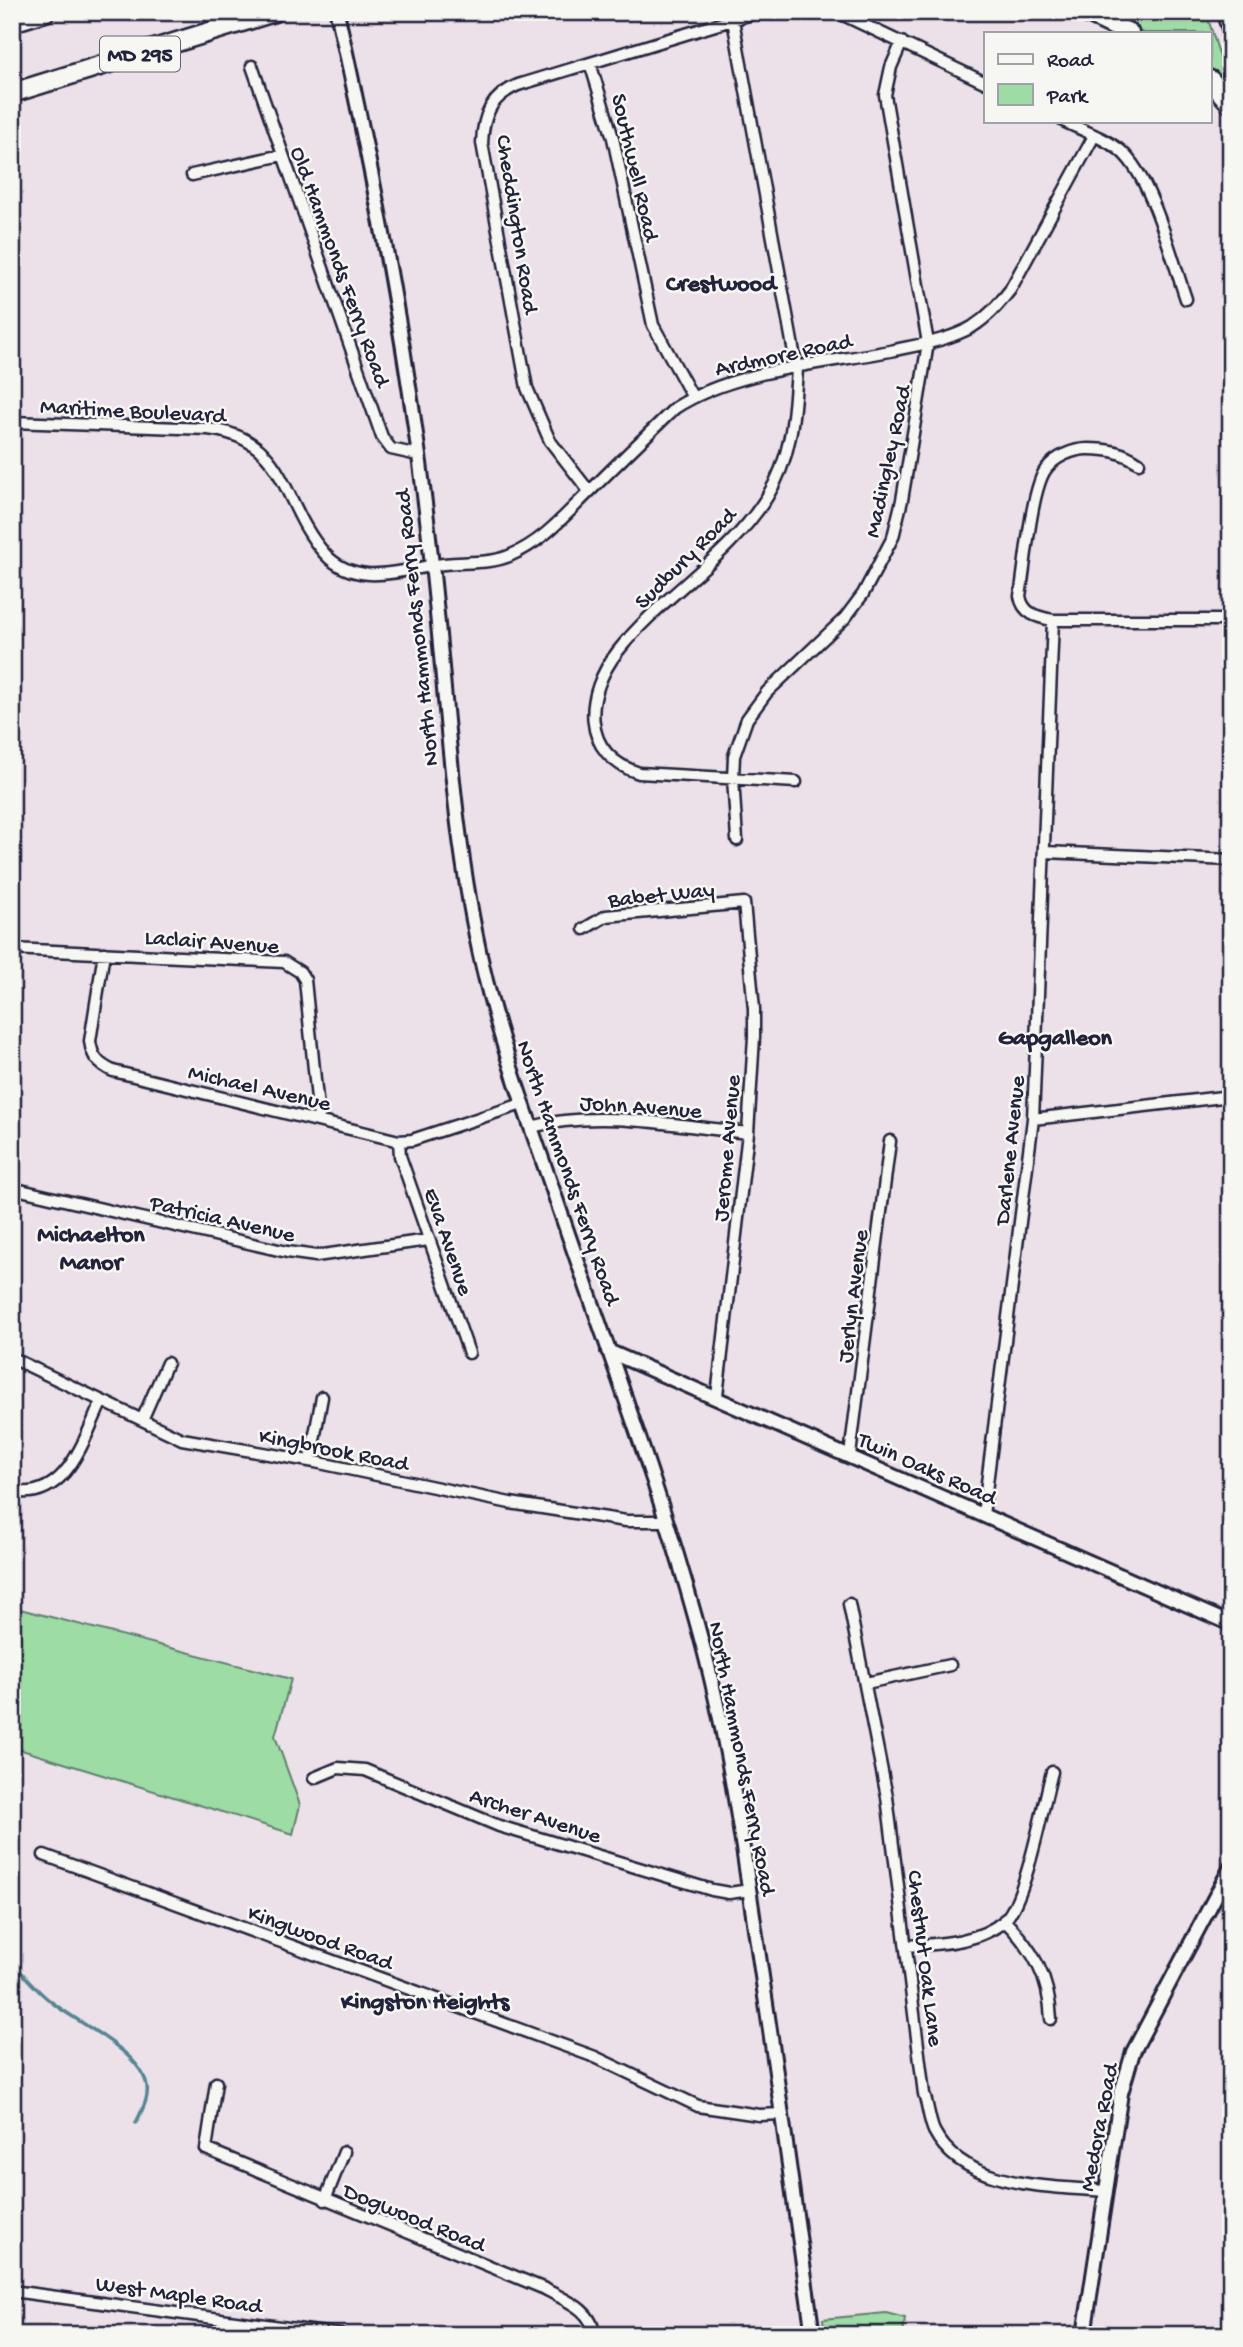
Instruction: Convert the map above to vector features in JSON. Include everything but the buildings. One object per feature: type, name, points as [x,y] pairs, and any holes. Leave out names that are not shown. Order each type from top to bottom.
[{"type":"highway","points":[[12,22],[45,12]]},
{"type":"highway","name":"MD 295","points":[[12,93],[274,12]]},
{"type":"highway","points":[[1085,12],[1127,32]]},
{"type":"highway","points":[[1226,12],[1231,27]]},
{"type":"highway","points":[[1212,82],[1231,104]]},
{"type":"street","name":"North Hammonds Ferry Road","points":[[337,12],[374,178],[405,359],[432,565],[446,726],[469,904],[484,974],[522,1104],[665,1521],[708,1665],[733,1785],[750,1890],[813,2335]]},
{"type":"street","name":"Cheddington Road","points":[[589,491],[550,441],[527,388],[482,142],[491,103],[501,92],[758,12]]},
{"type":"street","points":[[836,12],[984,82]]},
{"type":"street","name":"Sudbury Road","points":[[733,20],[797,369],[793,424],[785,462],[766,498],[724,550],[618,651],[597,688],[593,722],[598,742],[607,757],[620,767],[639,773],[796,782]]},
{"type":"street","name":"Madingley Road","points":[[737,840],[733,778],[738,740],[756,705],[845,618],[880,566],[893,537],[902,500],[928,343],[885,95],[886,81],[902,42]]},
{"type":"street","name":"Southwell Road","points":[[590,63],[613,138],[653,325],[692,396]]},
{"type":"street","name":"Old Hammonds Ferry Road","points":[[252,66],[382,437],[391,449],[418,455]]},
{"type":"street","points":[[1065,122],[1120,150],[1145,184],[1186,299]]},
{"type":"street","name":"Ardmore Road","points":[[432,565],[506,557],[542,538],[675,408],[692,396],[739,381],[928,343],[971,327],[1000,303],[1094,136]]},
{"type":"street","points":[[192,175],[282,155]]},
{"type":"street","name":"Maritime Boulevard","points":[[12,422],[231,431],[248,438],[262,450],[324,553],[337,565],[372,575],[396,574],[432,565]]},
{"type":"street","points":[[1139,463],[1117,452],[1084,449],[1058,458],[1045,470],[1037,496],[1020,596],[1024,609],[1031,615],[1053,620],[1231,620]]},
{"type":"street","name":"Darlene Avenue","points":[[983,1515],[1033,1119],[1053,620]]},
{"type":"street","points":[[1045,852],[1231,860]]},
{"type":"street","name":"Babet Way","points":[[584,929],[606,916],[744,903]]},
{"type":"street","name":"Jerome Avenue","points":[[717,1396],[748,1133],[754,1009],[744,903]]},
{"type":"street","name":"Laclair Avenue","points":[[12,949],[284,962],[292,965],[305,981],[319,1119]]},
{"type":"street","name":"Michael Avenue","points":[[104,953],[90,1041],[92,1054],[100,1065],[113,1071],[319,1119],[399,1141],[412,1140],[522,1104]]},
{"type":"street","points":[[1033,1119],[1231,1096]]},
{"type":"street","name":"John Avenue","points":[[531,1127],[555,1121],[610,1119],[748,1133]]},
{"type":"street","name":"Eva Avenue","points":[[399,1141],[400,1156],[468,1353]]},
{"type":"street","name":"Jerlyn Avenue","points":[[850,1455],[890,1141]]},
{"type":"street","name":"Patricia Avenue","points":[[12,1188],[287,1252],[316,1256],[428,1240]]},
{"type":"street","name":"Twin Oaks Road","points":[[608,1351],[717,1396],[1231,1623]]},
{"type":"street","name":"Kingbrook Road","points":[[12,1359],[182,1439],[310,1461],[510,1503],[626,1521],[665,1521]]},
{"type":"street","points":[[142,1420],[167,1363]]},
{"type":"street","points":[[310,1461],[321,1397]]},
{"type":"street","points":[[12,1491],[38,1491],[59,1479],[75,1457],[101,1402]]},
{"type":"street","name":"Chestnut Oak Lane","points":[[849,1604],[887,1797],[924,2094],[934,2130],[947,2148],[974,2168],[1004,2179],[1106,2192]]},
{"type":"street","points":[[866,1683],[950,1665]]},
{"type":"street","name":"Archer Avenue","points":[[314,1778],[338,1769],[365,1770],[499,1826],[712,1889],[729,1893],[750,1890]]},
{"type":"street","points":[[906,1946],[946,1944],[964,1939],[1004,1920],[1016,1902],[1023,1884],[1052,1772]]},
{"type":"street","name":"Kingwood Road","points":[[44,1855],[595,2057],[698,2106],[759,2116],[782,2114]]},
{"type":"street","name":"Medora Road","points":[[1084,2335],[1121,2093],[1139,2037],[1231,1867]]},
{"type":"street","points":[[1004,1920],[1026,1942],[1038,1961],[1046,1979],[1051,2019]]},
{"type":"street","name":"Dogwood Road","points":[[216,2083],[206,2149],[545,2289],[583,2311],[591,2320],[594,2335]]},
{"type":"street","points":[[325,2200],[344,2152]]},
{"type":"street","name":"West Maple Road","points":[[12,2291],[341,2335]]},
{"type":"green space","points":[[1099,12],[1206,12],[1231,93],[1212,75],[1212,32],[1141,32]]},
{"type":"green space","points":[[12,1607],[291,1679],[275,1736],[300,1805],[293,1834],[12,1747]]},
{"type":"green space","points":[[886,2313],[905,2318],[903,2335],[825,2335],[823,2319]]},
{"type":"waterway","points":[[12,1961],[48,1999],[122,2050],[134,2062],[147,2086],[147,2096],[136,2123]]},
{"type":"district","name":"Crestwood","points":[[721,282]]},
{"type":"district","name":"Gapgalleon","points":[[1055,1036]]},
{"type":"district","name":"Michaelton Manor","points":[[91,1247]]},
{"type":"district","name":"Kingston Heights","points":[[425,2000]]}]
